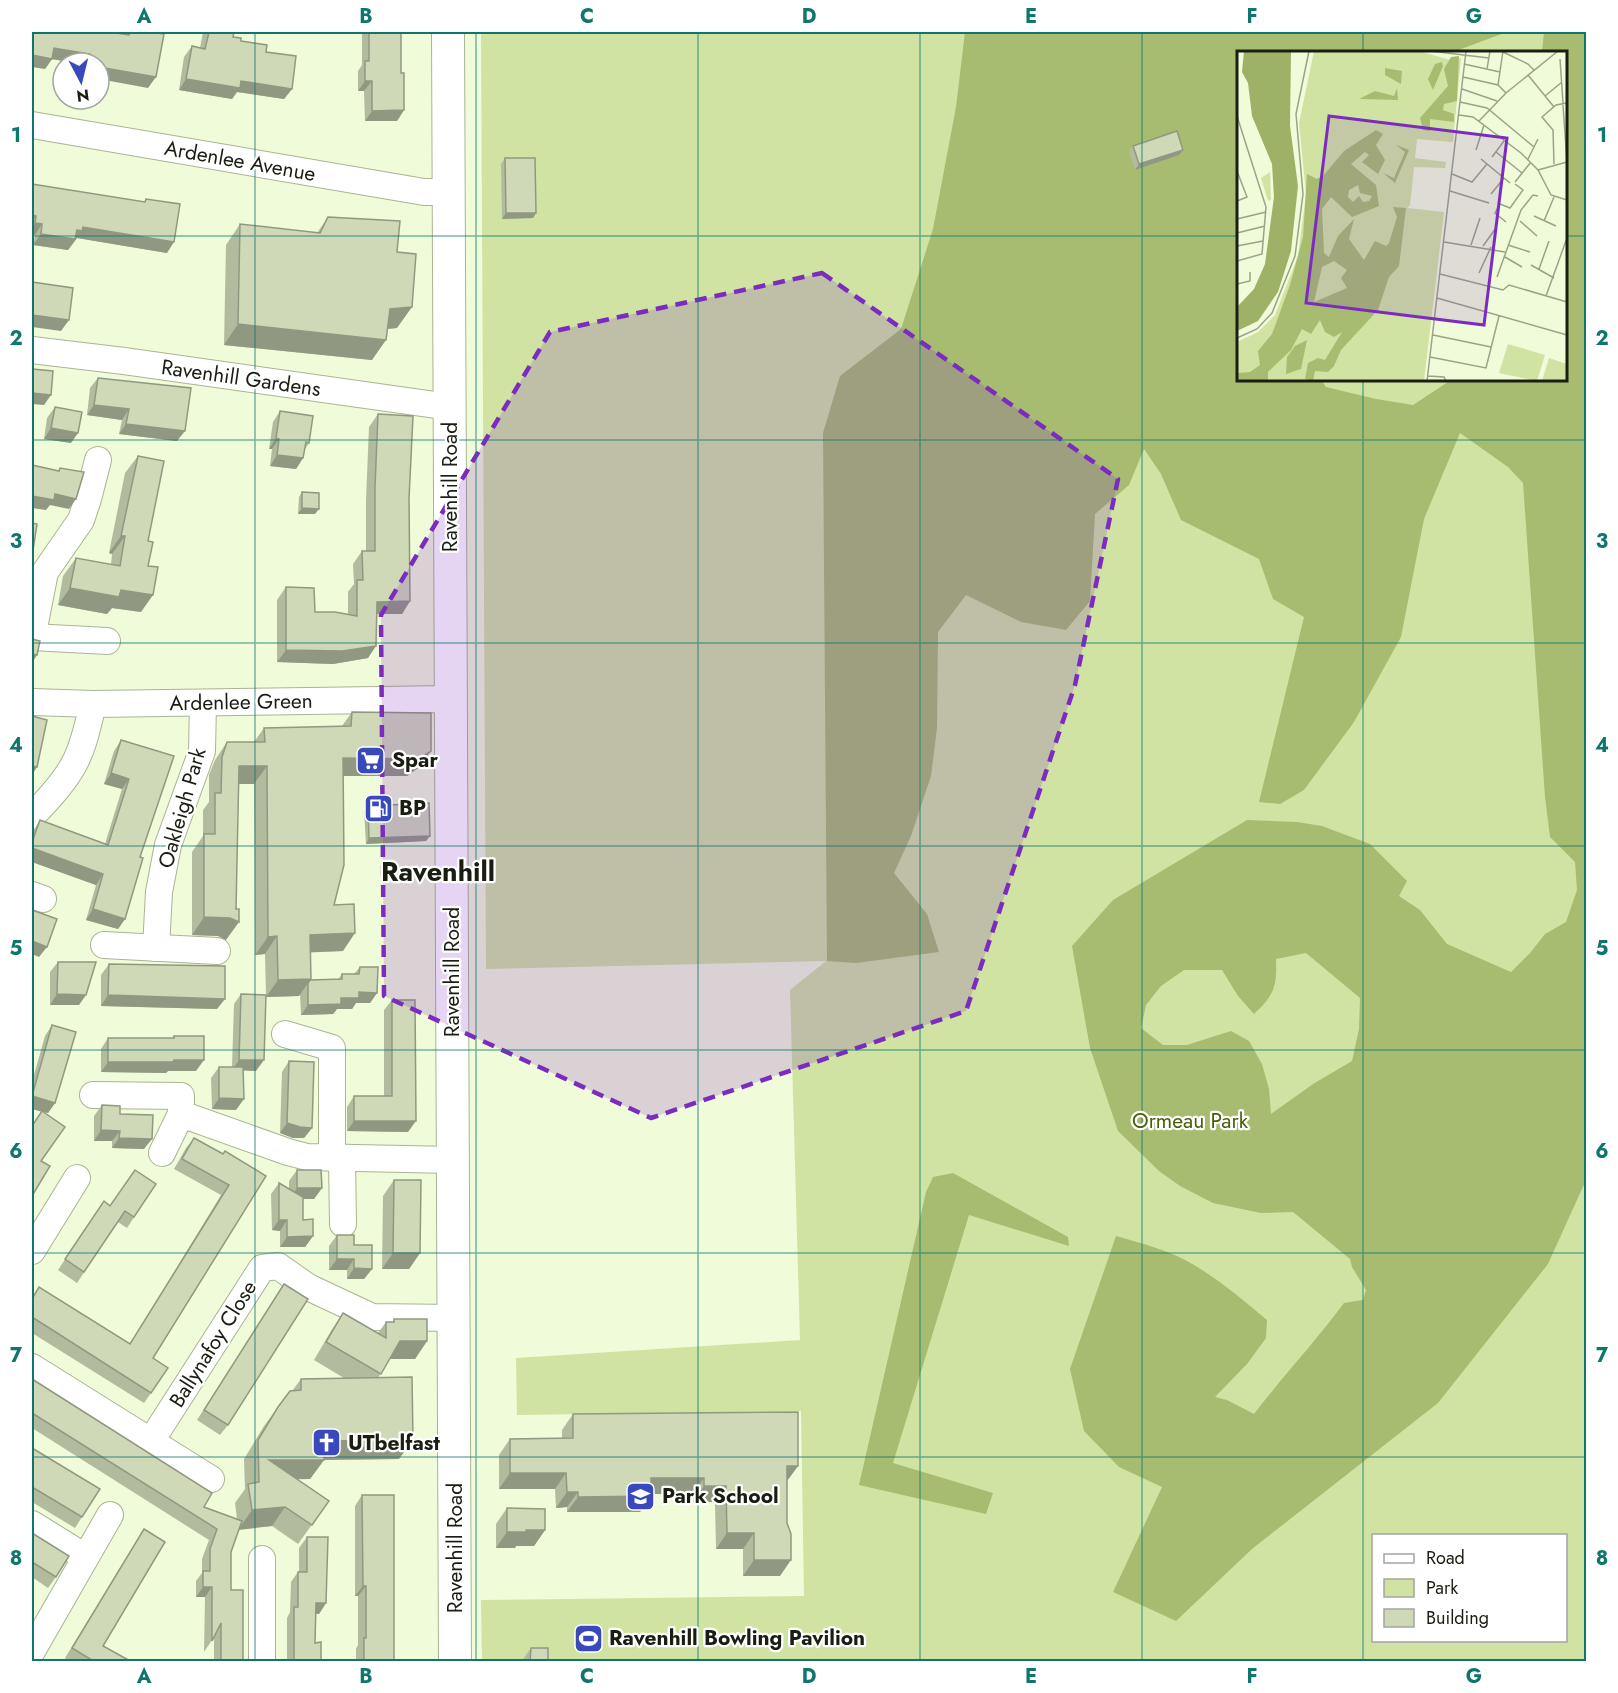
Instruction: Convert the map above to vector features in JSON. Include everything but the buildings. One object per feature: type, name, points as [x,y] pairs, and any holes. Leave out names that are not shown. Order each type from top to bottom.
[{"type":"main road","name":"Ravenhill Road","points":[[448,32],[455,1662]]},
{"type":"street","name":"Ardenlee Avenue","points":[[32,125],[424,192],[449,192]]},
{"type":"street","name":"Ravenhill Gardens","points":[[32,350],[450,407]]},
{"type":"street","points":[[98,460],[81,520],[45,572],[32,637],[107,641]]},
{"type":"street","name":"Ardenlee Green","points":[[32,702],[93,704],[451,699]]},
{"type":"street","name":"Oakleigh Park","points":[[156,948],[159,892],[168,845],[202,751],[203,703]]},
{"type":"street","points":[[32,816],[48,800],[74,765],[82,747],[93,704]]},
{"type":"street","points":[[104,945],[217,951]]},
{"type":"street","points":[[285,1034],[332,1048],[337,1158],[343,1224]]},
{"type":"street","points":[[93,1095],[181,1096],[181,1114],[162,1153]]},
{"type":"street","points":[[181,1114],[288,1152],[307,1156],[453,1160]]},
{"type":"street","points":[[32,1251],[77,1178]]},
{"type":"street","name":"Ballynafoy Close","points":[[151,1441],[257,1274],[267,1266],[278,1266],[308,1287],[372,1317],[454,1318]]},
{"type":"street","points":[[32,1366],[211,1479]]},
{"type":"street","points":[[32,1650],[110,1515]]},
{"type":"street","points":[[32,1524],[85,1557]]},
{"type":"street","points":[[262,1559],[262,1662]]},
{"type":"highlighted area","points":[[822,273],[1118,479],[1075,685],[966,1011],[651,1118],[384,996],[381,615],[550,332]]},
{"type":"green space","name":"Ormeau Park","points":[[481,32],[1586,32],[1586,1661],[482,1661],[481,1600],[804,1596],[801,1411],[517,1415],[516,1358],[800,1340],[790,990],[826,961],[486,969]]},
{"type":"green space","points":[[965,32],[1507,32],[1456,51],[1237,51],[1237,381],[1322,381],[1326,387],[1413,405],[1449,381],[1567,381],[1567,51],[1542,51],[1544,32],[1586,32],[1586,1180],[1548,1264],[1438,1403],[1252,1549],[1176,1621],[1113,1592],[1162,1487],[1119,1467],[1084,1431],[1070,1369],[1116,1236],[1161,1250],[1198,1267],[1267,1320],[1266,1338],[1247,1364],[1215,1397],[1227,1400],[1254,1414],[1344,1303],[1363,1300],[1366,1290],[1352,1267],[1350,1259],[1293,1212],[1261,1213],[1213,1203],[1180,1186],[1159,1171],[1118,1131],[1090,1048],[1072,946],[1113,900],[1247,820],[1297,822],[1322,826],[1370,844],[1407,881],[1399,896],[1420,910],[1447,944],[1511,972],[1545,934],[1566,922],[1577,890],[1575,862],[1550,837],[1545,797],[1523,483],[1508,467],[1460,433],[1424,519],[1401,637],[1354,722],[1304,790],[1280,804],[1259,802],[1304,617],[1273,599],[1259,559],[1181,520],[1161,474],[1144,449],[1129,485],[1095,514],[1090,601],[1066,630],[1021,622],[966,595],[938,632],[937,728],[931,776],[911,836],[894,873],[927,914],[939,952],[856,963],[827,961],[823,433],[840,376],[901,329],[933,229],[956,107]],"holes":[[[1306,953],[1360,998],[1359,1029],[1352,1061],[1313,1084],[1271,1114],[1269,1089],[1262,1064],[1249,1041],[1231,1031],[1187,1045],[1163,1045],[1141,1028],[1146,1005],[1161,986],[1184,970],[1222,970],[1238,996],[1254,1014],[1273,989],[1276,959]]]},
{"type":"green space","points":[[953,1173],[1068,1237],[1069,1246],[969,1215],[893,1463],[993,1493],[986,1514],[859,1485],[926,1192],[933,1177]]},
{"type":"place","name":"Spar","points":[[371,760]]},
{"type":"place","name":"BP","points":[[378,808]]},
{"type":"place","name":"UTbelfast","points":[[327,1443]]},
{"type":"place","name":"Park School","points":[[641,1496]]},
{"type":"place","name":"Ravenhill Bowling Pavilion","points":[[588,1638]]},
{"type":"district","name":"Ravenhill","points":[[438,871]]}]
